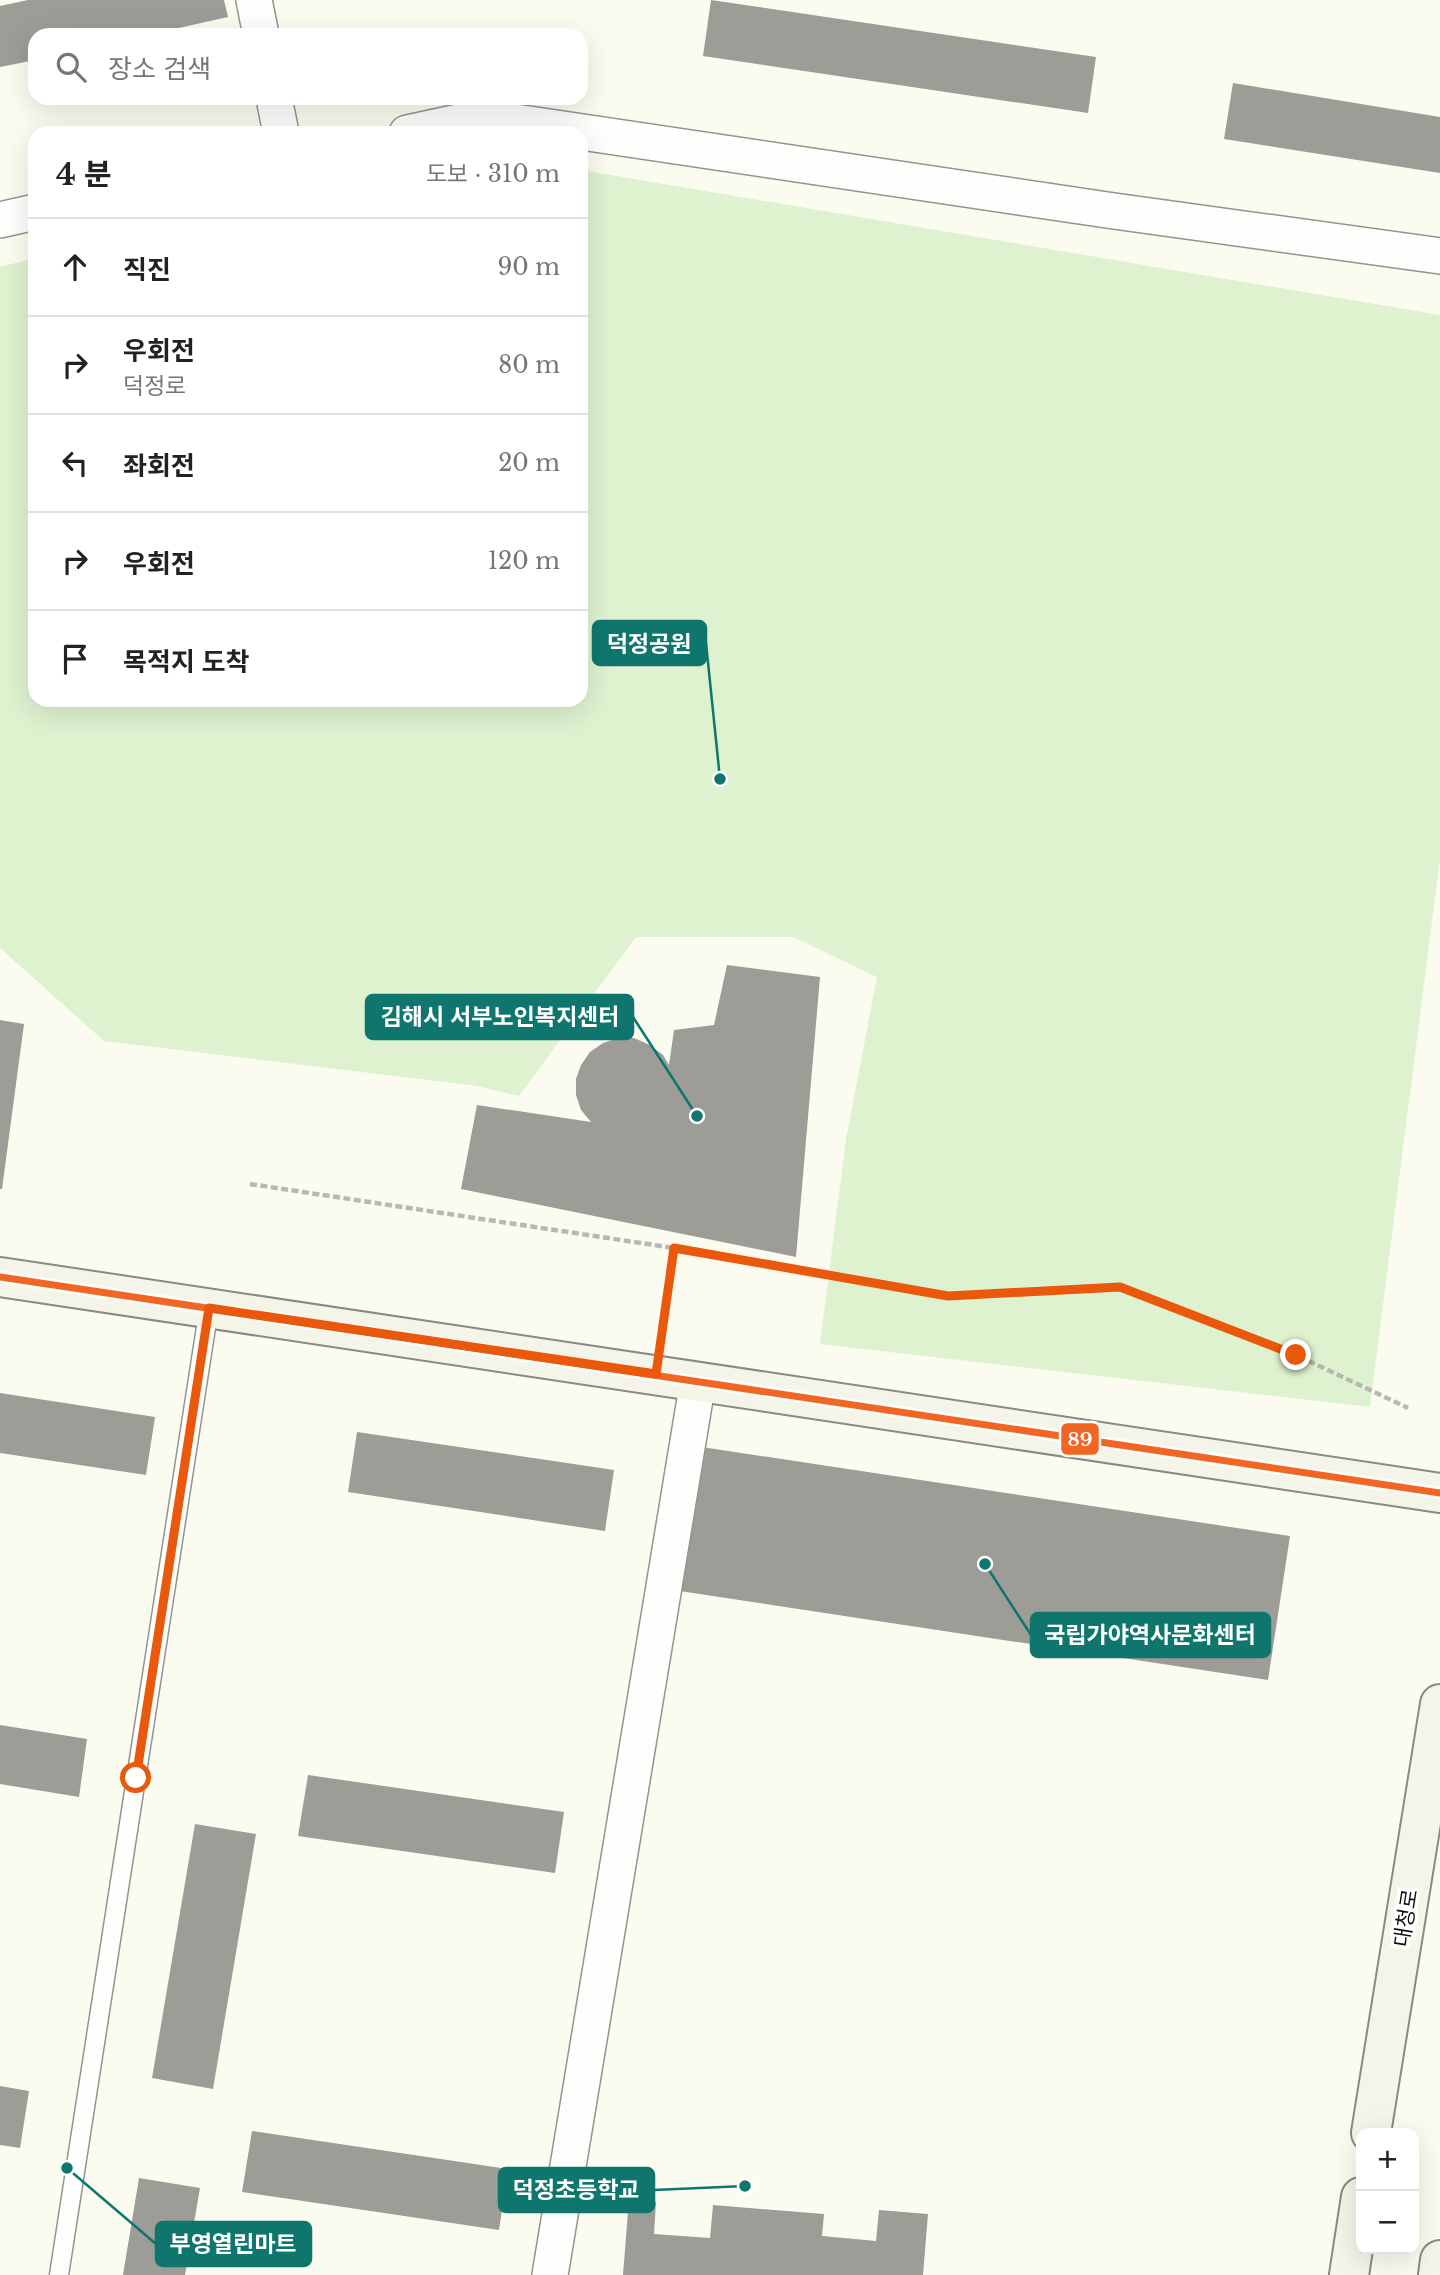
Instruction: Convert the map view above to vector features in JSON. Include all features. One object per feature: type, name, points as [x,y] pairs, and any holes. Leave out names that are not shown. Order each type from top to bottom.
[{"type":"street","points":[[254,0],[260,28]]},
{"type":"street","points":[[275,105],[280,126]]},
{"type":"street","points":[[439,126],[481,117],[542,126]]},
{"type":"street","points":[[588,133],[1100,209],[1440,256]]},
{"type":"street","points":[[0,220],[28,214]]},
{"type":"street","points":[[0,1277],[1440,1493]]},
{"type":"street","points":[[550,2275],[698,1381]]},
{"type":"street","name":"대청로","points":[[1372,2128],[1440,1703]]},
{"type":"street","points":[[1349,2275],[1356,2230]]},
{"type":"street","points":[[1438,2275],[1440,2260]]},
{"type":"lane","points":[[60,2275],[209,1308]]},
{"type":"path","points":[[250,1184],[674,1248],[948,1296],[1120,1287],[1296,1355],[1408,1408]]},
{"type":"path","points":[[656,1374],[674,1248]]},
{"type":"green space","points":[[588,171],[1440,315],[1440,859],[1370,1407],[820,1344],[846,1139],[877,977],[793,937],[636,937],[519,1096],[477,1086],[104,1041],[0,948],[0,267],[28,260],[28,707],[588,707]]},
{"type":"building","points":[[28,0],[224,0],[228,17],[178,28],[28,28],[28,61],[0,67],[0,6]]},
{"type":"building","points":[[711,0],[1096,57],[1088,113],[703,56]]},
{"type":"building","points":[[1233,83],[1440,117],[1440,173],[1224,139]]},
{"type":"building","points":[[727,965],[820,977],[796,1257],[461,1189],[477,1105],[591,1122],[581,1110],[576,1095],[576,1079],[590,1052],[603,1043],[618,1038],[634,1038],[663,1055],[669,1065],[674,1030],[714,1025]]},
{"type":"building","points":[[0,1020],[24,1024],[2,1189],[0,1189]]},
{"type":"building","points":[[0,1393],[155,1417],[146,1475],[0,1453]]},
{"type":"building","points":[[357,1432],[614,1470],[605,1531],[348,1492]]},
{"type":"building","points":[[702,1447],[1290,1536],[1268,1680],[680,1591]]},
{"type":"building","points":[[0,1725],[87,1739],[79,1797],[0,1784]]},
{"type":"building","points":[[308,1775],[564,1812],[555,1873],[298,1836]]},
{"type":"building","points":[[195,1824],[256,1834],[213,2089],[152,2078]]},
{"type":"building","points":[[0,2086],[29,2091],[20,2148],[0,2145]]},
{"type":"building","points":[[252,2131],[508,2169],[499,2230],[242,2192]]},
{"type":"building","points":[[139,2178],[200,2188],[185,2275],[123,2275]]},
{"type":"building","points":[[629,2199],[656,2202],[654,2234],[710,2238],[713,2205],[824,2214],[822,2236],[876,2241],[879,2210],[928,2214],[923,2275],[623,2275]]},
{"type":"transit line","name":"89","points":[[0,1277],[1440,1493]]},
{"type":"place","name":"덕정공원","points":[[720,779]]},
{"type":"place","name":"김해시 서부노인복지센터","points":[[697,1116]]},
{"type":"place","name":"국립가야역사문화센터","points":[[985,1564]]},
{"type":"place","name":"부영열린마트","points":[[67,2168]]},
{"type":"place","name":"덕정초등학교","points":[[745,2186]]},
{"type":"route","points":[[136,1778],[209,1308],[656,1374],[674,1248],[948,1296],[1120,1287],[1296,1355]]}]
